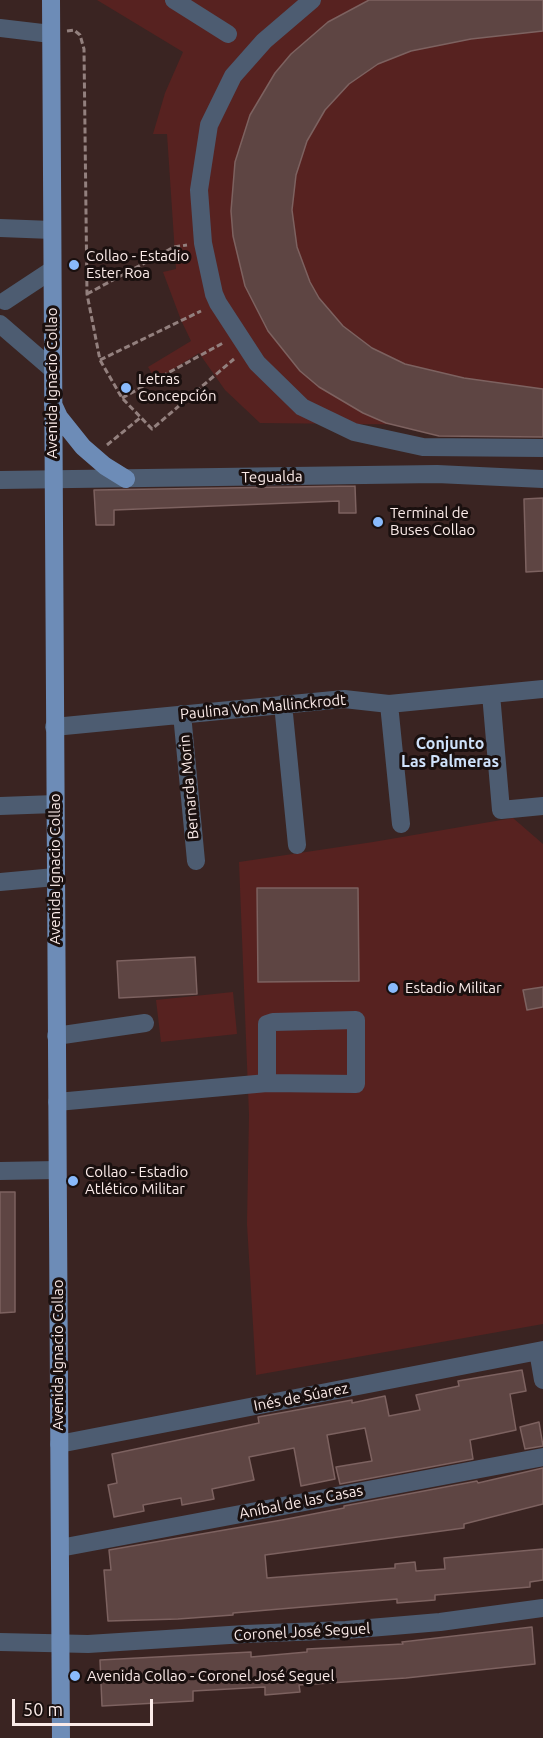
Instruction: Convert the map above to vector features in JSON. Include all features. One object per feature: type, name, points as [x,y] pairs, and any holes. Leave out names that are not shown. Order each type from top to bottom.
[{"type":"main road","name":"Avenida Ignacio Collao","points":[[51,0],[61,1738]]},
{"type":"main road","points":[[52,403],[75,438],[93,456],[126,479]]},
{"type":"street","points":[[174,0],[228,34]]},
{"type":"street","points":[[312,0],[264,40],[233,76],[209,125],[199,190],[203,243],[218,303],[257,363],[302,407],[354,432],[423,447],[543,448]]},
{"type":"street","points":[[0,28],[51,34]]},
{"type":"street","points":[[0,228],[52,230]]},
{"type":"street","points":[[5,301],[52,270]]},
{"type":"street","points":[[0,324],[52,369]]},
{"type":"street","name":"Tegualda","points":[[0,480],[437,474],[543,479]]},
{"type":"street","name":"Paulina Von Mallinckrodt","points":[[54,727],[344,699],[389,704],[543,689]]},
{"type":"street","points":[[491,694],[501,810],[543,806]]},
{"type":"street","points":[[284,704],[297,844]]},
{"type":"street","points":[[389,704],[401,824]]},
{"type":"street","name":"Bernarda Morin","points":[[182,714],[196,861]]},
{"type":"street","points":[[0,806],[55,804]]},
{"type":"street","points":[[0,882],[55,877]]},
{"type":"street","points":[[57,1102],[267,1083],[356,1084],[356,1020],[267,1024],[267,1083]]},
{"type":"street","points":[[56,1036],[145,1023]]},
{"type":"street","points":[[0,1171],[57,1170]]},
{"type":"street","points":[[540,1350],[543,1380]]},
{"type":"street","name":"Inés de Súarez","points":[[59,1444],[540,1350]]},
{"type":"street","name":"Aníbal de las Casas","points":[[60,1548],[543,1457]]},
{"type":"street","name":"Coronel José Seguel","points":[[0,1642],[99,1644],[346,1630],[440,1622],[543,1608]]},
{"type":"path","points":[[51,34],[74,30],[80,35],[84,49],[87,294],[100,360],[122,398],[152,429],[243,341]]},
{"type":"path","points":[[87,294],[174,247],[203,243]]},
{"type":"path","points":[[100,360],[218,303]]},
{"type":"path","points":[[122,398],[200,357],[243,341]]},
{"type":"path","points":[[93,456],[140,418]]},
{"type":"shaded area","points":[[97,0],[543,0],[543,426],[260,423],[225,390],[199,353],[156,380],[148,367],[191,341],[163,272],[176,269],[167,134],[153,134],[165,93],[183,52]]},
{"type":"shaded area","name":"Estadio Militar","points":[[513,818],[543,844],[543,1324],[256,1375],[247,1224],[249,1115],[239,862]]},
{"type":"shaded area","points":[[233,992],[237,1034],[161,1042],[156,1000]]},
{"type":"building","points":[[369,0],[543,0],[543,31],[471,39],[411,51],[378,64],[349,84],[325,110],[307,141],[296,175],[292,210],[297,247],[310,282],[319,298],[343,326],[372,348],[405,364],[464,378],[543,389],[543,437],[439,436],[386,423],[363,413],[319,387],[300,371],[268,331],[245,286],[233,236],[231,211],[235,162],[250,115],[275,73],[291,54],[328,22]]},
{"type":"building","points":[[355,486],[356,513],[339,513],[339,501],[114,510],[114,525],[96,525],[94,490]]},
{"type":"building","points":[[543,498],[543,571],[526,572],[524,499]]},
{"type":"building","points":[[257,888],[358,888],[359,981],[258,982]]},
{"type":"building","points":[[195,957],[197,994],[119,998],[117,961]]},
{"type":"building","points":[[543,987],[543,1007],[527,1010],[523,990]]},
{"type":"building","points":[[0,1192],[15,1192],[15,1312],[0,1313]]},
{"type":"building","points":[[522,1370],[526,1391],[510,1394],[516,1430],[470,1440],[473,1459],[340,1484],[336,1467],[372,1461],[365,1428],[327,1435],[335,1479],[301,1486],[294,1448],[249,1457],[254,1480],[212,1489],[214,1499],[182,1505],[181,1498],[143,1505],[144,1511],[114,1517],[108,1485],[117,1483],[112,1454],[259,1423],[258,1417],[352,1400],[352,1403],[385,1396],[389,1416],[420,1410],[416,1395],[459,1386],[458,1381]]},
{"type":"building","points":[[539,1422],[543,1446],[525,1449],[520,1427]]},
{"type":"building","points":[[543,1468],[543,1504],[464,1524],[464,1528],[265,1555],[267,1578],[395,1568],[395,1564],[415,1562],[416,1571],[445,1569],[444,1558],[543,1549],[543,1580],[530,1582],[530,1587],[435,1595],[435,1600],[397,1603],[397,1599],[233,1613],[233,1615],[108,1621],[104,1570],[111,1570],[109,1550],[282,1520],[477,1481],[478,1483]]},
{"type":"building","points":[[532,1627],[535,1664],[406,1678],[299,1685],[300,1692],[265,1695],[265,1687],[193,1691],[193,1701],[102,1706],[100,1660],[251,1652],[251,1657],[307,1652],[307,1649],[403,1644],[402,1642]]},
{"type":"place","name":"Collao - Estadio Ester Roa","points":[[74,265]]},
{"type":"place","name":"Letras Concepción","points":[[126,388]]},
{"type":"place","name":"Terminal de Buses Collao","points":[[378,522]]},
{"type":"place","name":"Estadio Militar","points":[[393,988]]},
{"type":"place","name":"Collao - Estadio Atlético Militar","points":[[73,1181]]},
{"type":"place","name":"Avenida Collao - Coronel José Seguel","points":[[75,1676]]},
{"type":"district","name":"Conjunto Las Palmeras","points":[[450,753]]}]
